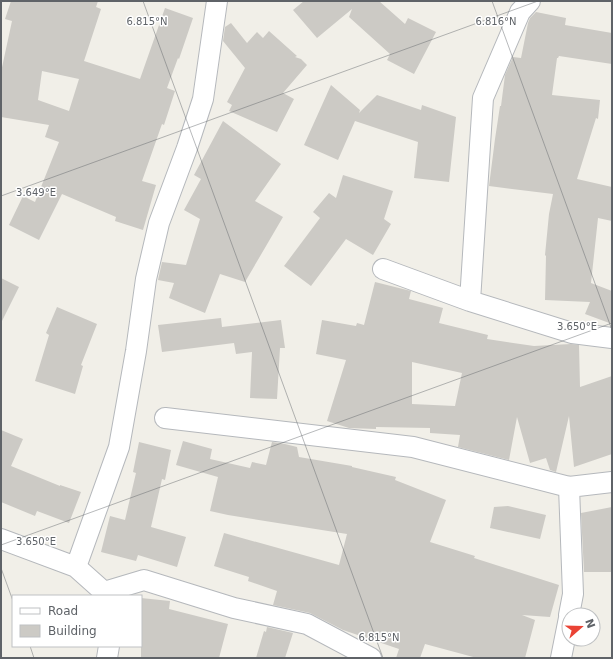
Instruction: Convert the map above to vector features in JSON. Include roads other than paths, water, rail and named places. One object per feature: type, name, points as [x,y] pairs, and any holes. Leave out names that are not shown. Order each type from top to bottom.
[{"type":"street","points":[[76,566],[119,447],[136,351],[146,279],[159,223],[187,148],[203,99],[217,1]]},
{"type":"street","points":[[470,301],[483,98],[520,12],[530,1]]},
{"type":"street","points":[[383,269],[470,301],[572,333],[612,338]]},
{"type":"street","points":[[165,418],[413,447],[569,487],[612,482]]},
{"type":"street","points":[[569,487],[573,594],[571,607]]},
{"type":"street","points":[[1,539],[76,566],[105,594],[144,580],[234,608],[306,624],[371,658]]},
{"type":"street","points":[[107,658],[109,647]]},
{"type":"street","points":[[561,658],[563,647]]}]
